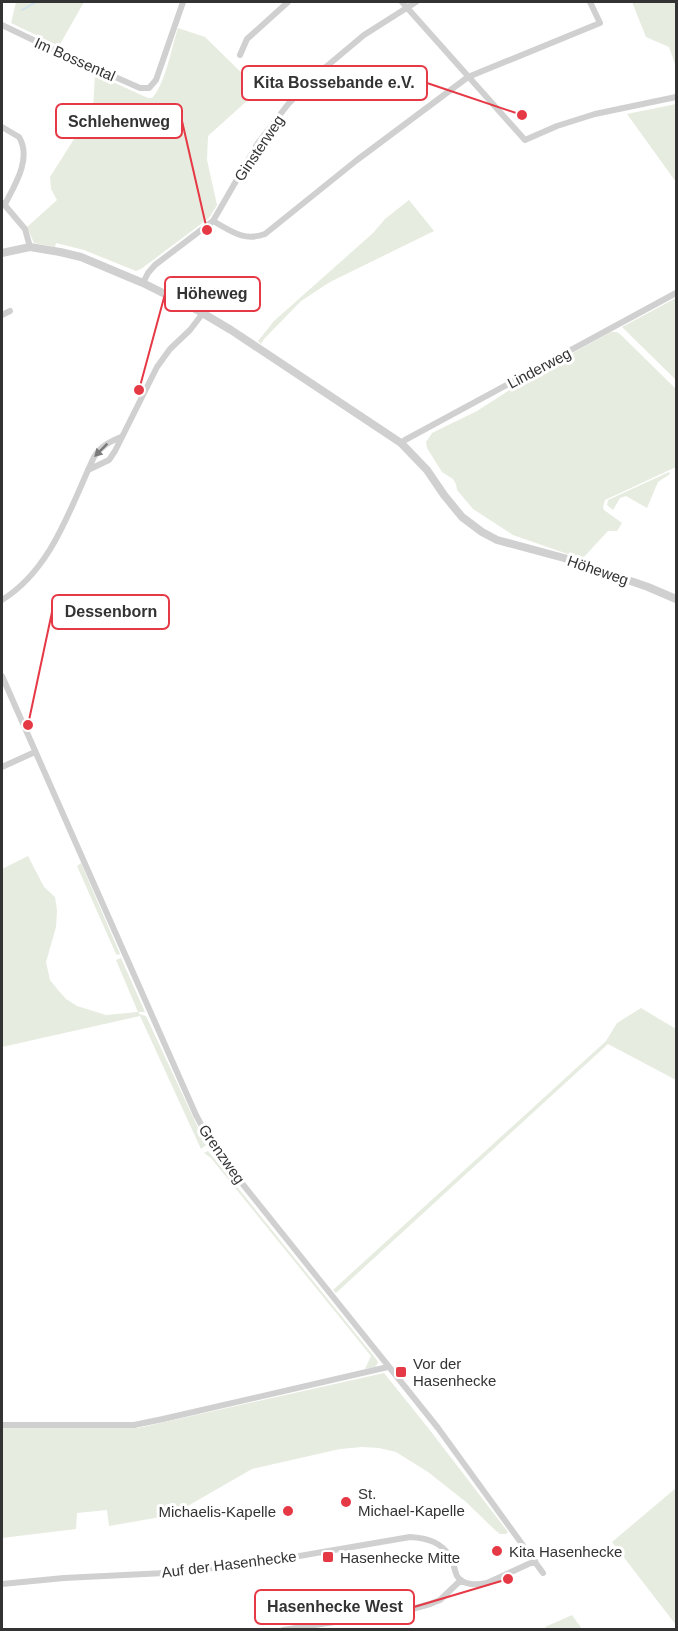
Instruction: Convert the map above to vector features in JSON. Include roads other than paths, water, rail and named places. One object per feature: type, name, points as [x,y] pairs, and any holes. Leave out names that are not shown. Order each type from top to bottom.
[{"type":"street","name":"Im Bossental","points":[[2,25],[140,88],[149,88],[156,80],[183,2]]},
{"type":"street","points":[[240,55],[247,39],[288,2]]},
{"type":"street","name":"Ginsterweg","points":[[143,283],[155,265],[213,221],[258,143],[289,103],[327,66],[364,35],[405,4],[416,2]]},
{"type":"street","points":[[213,221],[246,237],[265,234],[357,160],[468,77],[600,23],[590,2]]},
{"type":"street","points":[[405,4],[525,140],[557,126],[595,114],[676,97]]},
{"type":"street","points":[[2,127],[19,137],[24,151],[18,176],[3,203],[25,229],[30,247]]},
{"type":"street","name":"Höheweg","points":[[2,253],[30,247],[60,252],[81,257],[143,283],[231,330],[402,443],[427,470],[462,517],[482,532],[497,540],[564,558],[676,599]]},
{"type":"street","name":"Linderweg","points":[[402,443],[676,293]]},
{"type":"street","points":[[2,315],[10,311]]},
{"type":"street","points":[[88,470],[109,460],[115,452],[157,367],[203,314]]},
{"type":"street","points":[[2,600],[32,575],[52,546],[98,450],[110,441],[121,437]]},
{"type":"street","name":"Grenzweg","points":[[3,682],[196,1115],[213,1147],[438,1428],[543,1573]]},
{"type":"street","points":[[2,766],[34,752]]},
{"type":"street","points":[[2,1425],[134,1425],[388,1367]]},
{"type":"street","name":"Auf der Hasenhecke","points":[[2,1584],[64,1578],[165,1573],[253,1564],[410,1537],[429,1540],[442,1548],[451,1558],[460,1580]]},
{"type":"street","points":[[283,1629],[405,1611],[429,1605],[440,1600],[460,1580],[481,1584],[535,1561]]},
{"type":"waterway","points":[[22,10],[36,2]]},
{"type":"place","name":"Kita Bossebande e.V.","points":[[522,115]]},
{"type":"place","name":"Schlehenweg","points":[[207,230]]},
{"type":"place","name":"Höheweg","points":[[139,390]]},
{"type":"place","name":"Dessenborn","points":[[28,725]]},
{"type":"place","name":"Vor der Hasenhecke","points":[[401,1372]]},
{"type":"place","name":"St. Michael-Kapelle","points":[[346,1502]]},
{"type":"place","name":"Michaelis-Kapelle","points":[[288,1511]]},
{"type":"place","name":"Kita Hasenhecke","points":[[497,1551]]},
{"type":"place","name":"Hasenhecke Mitte","points":[[328,1557]]},
{"type":"place","name":"Hasenhecke West","points":[[508,1579]]}]
